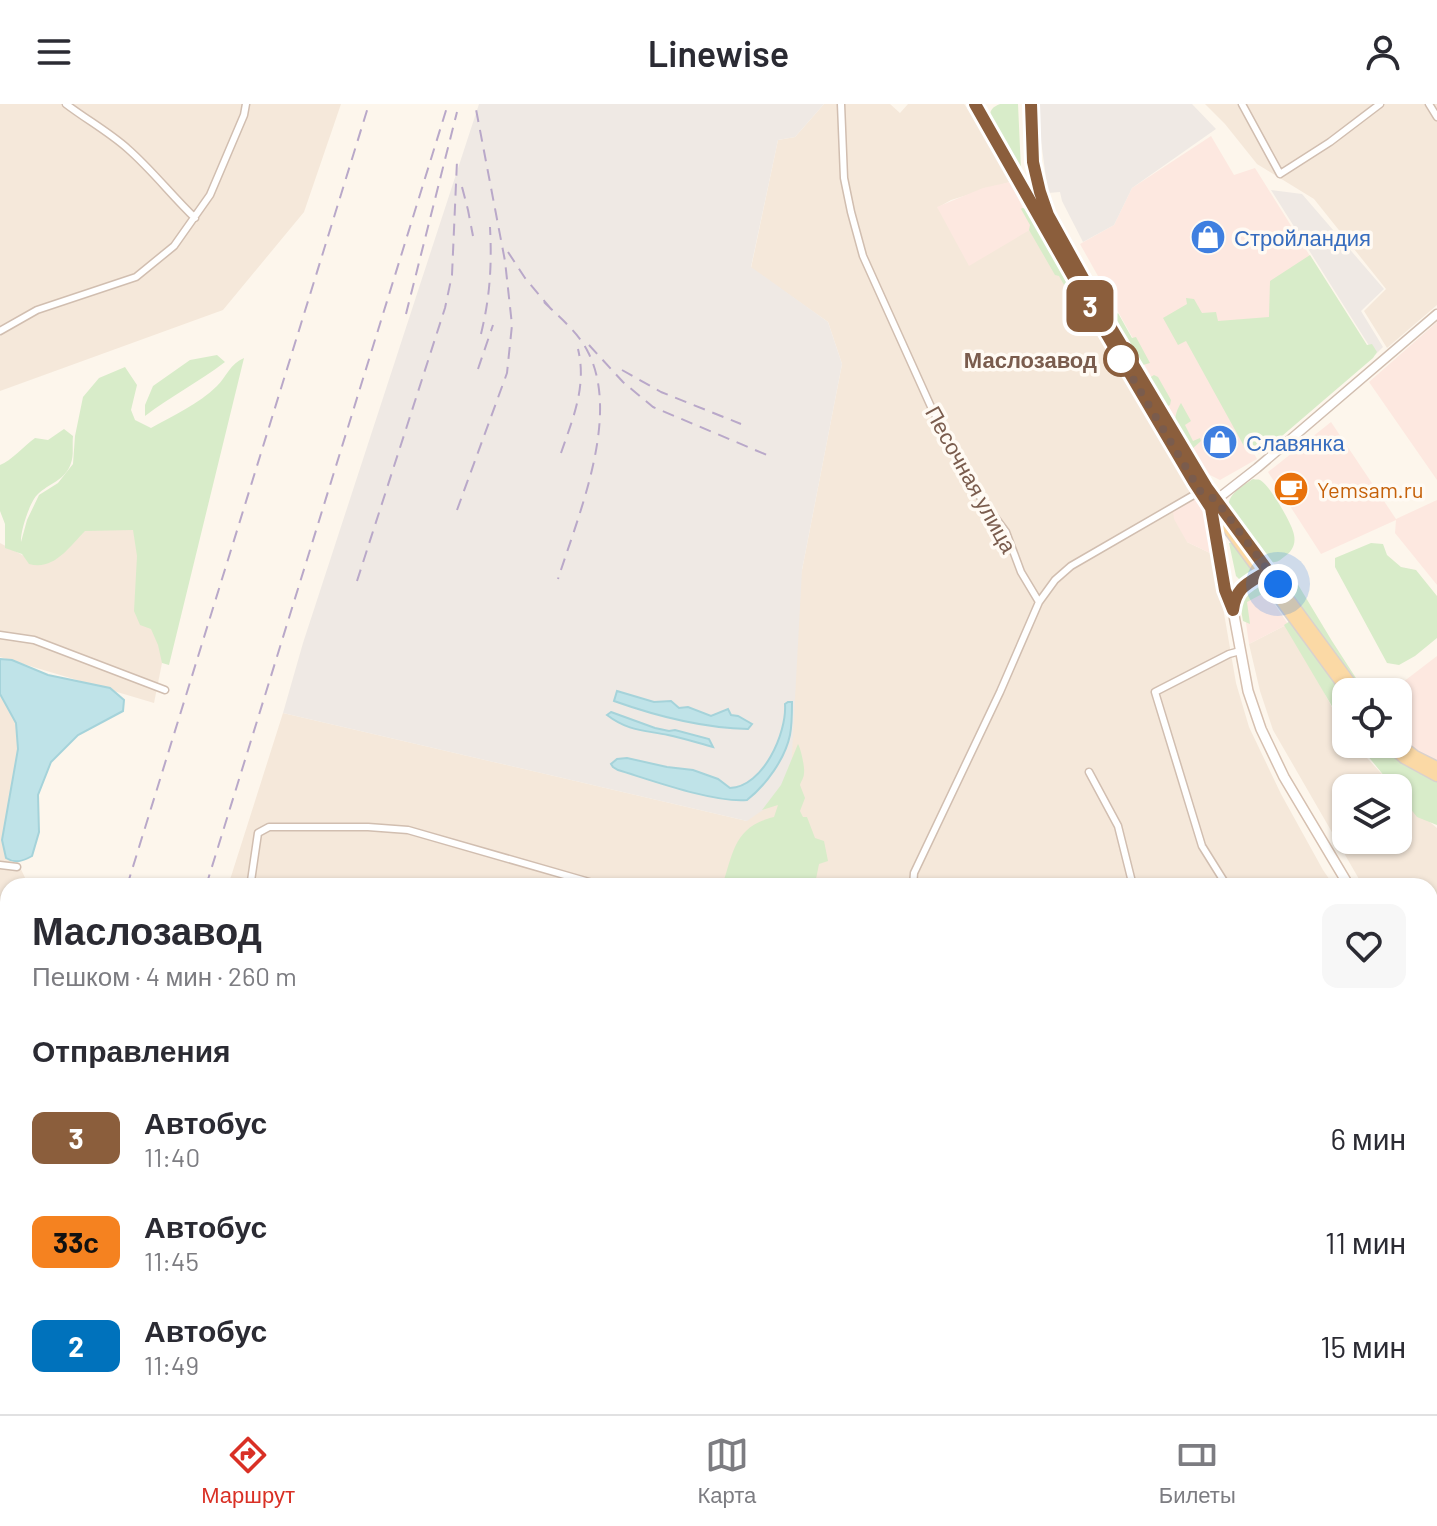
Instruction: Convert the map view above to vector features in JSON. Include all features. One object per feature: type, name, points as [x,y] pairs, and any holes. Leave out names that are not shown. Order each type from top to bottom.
[{"type":"main road","points":[[975,104],[1213,504],[1346,678]]},
{"type":"main road","points":[[983,118],[990,104]]},
{"type":"main road","points":[[1031,104],[1033,162],[1048,215],[1085,290],[1200,491],[1213,504],[1225,590],[1233,610],[1248,691],[1271,753],[1344,878]]},
{"type":"main road","points":[[1014,173],[1028,173],[1033,162]]},
{"type":"main road","points":[[1233,610],[1240,589],[1265,573]]},
{"type":"main road","points":[[1265,573],[1338,678]]},
{"type":"main road","points":[[1412,754],[1437,767]]},
{"type":"main road","points":[[1404,758],[1437,776]]},
{"type":"street","points":[[66,104],[131,151],[195,218]]},
{"type":"street","points":[[0,331],[37,310],[136,277],[174,246],[210,195],[246,104]]},
{"type":"street","name":"Песочная улица","points":[[841,104],[844,178],[863,256],[932,409],[980,497],[1006,532],[1021,572],[1039,602]]},
{"type":"street","points":[[1242,104],[1280,174],[1330,142],[1380,104]]},
{"type":"street","points":[[1429,104],[1437,117]]},
{"type":"street","points":[[1213,504],[1437,314]]},
{"type":"street","points":[[914,878],[1039,602],[1055,580],[1071,566],[1200,491]]},
{"type":"street","points":[[0,635],[34,640],[165,690]]},
{"type":"street","points":[[1222,878],[1202,846],[1155,692],[1240,651]]},
{"type":"street","points":[[1089,772],[1118,826],[1131,878]]},
{"type":"street","points":[[251,878],[258,833],[269,827],[408,830],[575,878]]},
{"type":"street","points":[[0,865],[17,867]]},
{"type":"shaded area","points":[[0,104],[341,104],[304,212],[223,310],[0,391]]},
{"type":"shaded area","points":[[479,104],[824,104],[795,137],[778,140],[751,267],[828,322],[842,364],[802,570],[790,791],[747,821],[283,713],[303,643]]},
{"type":"shaded area","points":[[824,104],[890,104],[900,113],[908,104],[964,104],[984,129],[1010,182],[951,200],[937,208],[1033,228],[1195,496],[1187,542],[1214,555],[1236,683],[1249,727],[1281,794],[1328,878],[231,878],[283,713],[747,821],[802,570],[842,364],[828,322],[751,268],[778,140],[795,137]]},
{"type":"shaded area","points":[[1040,104],[1192,104],[1216,129],[1132,188],[1114,225],[1083,242],[1060,192],[1048,193],[1039,126]]},
{"type":"shaded area","points":[[1205,104],[1437,104],[1437,305],[1387,348],[1364,311],[1386,289],[1314,199],[1257,164]]},
{"type":"shaded area","points":[[1211,136],[1234,175],[1255,168],[1325,280],[1271,317],[1187,334],[1257,459],[1220,480],[1208,474],[1134,347],[1135,342],[1080,244],[1114,225],[1132,188]]},
{"type":"shaded area","points":[[1010,182],[1033,228],[969,266],[937,207],[983,188]]},
{"type":"shaded area","points":[[1271,190],[1302,194],[1384,289],[1361,311],[1383,347],[1375,355]]},
{"type":"shaded area","points":[[1437,322],[1437,480],[1369,382]]},
{"type":"shaded area","points":[[1331,422],[1396,519],[1437,500],[1437,585],[1395,533],[1396,520],[1321,554],[1268,472]]},
{"type":"shaded area","points":[[1195,496],[1208,520],[1214,555],[1187,542],[1174,519],[1173,511]]},
{"type":"shaded area","points":[[90,520],[134,525],[169,628],[154,703],[0,657],[0,543],[39,564]]},
{"type":"shaded area","points":[[1267,593],[1288,624],[1249,644],[1243,602],[1249,597]]},
{"type":"shaded area","points":[[1288,624],[1332,707],[1332,758],[1367,758],[1382,774],[1332,774],[1332,832],[1273,730],[1249,644]]},
{"type":"shaded area","points":[[1437,656],[1437,762],[1412,748],[1412,678],[1408,678]]},
{"type":"shaded area","points":[[0,691],[26,732],[6,838],[25,878],[0,878]]},
{"type":"shaded area","points":[[1412,806],[1437,828],[1437,878],[1358,878],[1345,854],[1412,854]]},
{"type":"green space","points":[[1000,104],[1018,104],[1019,171],[990,117],[992,109]]},
{"type":"green space","points":[[1022,208],[1029,209],[1073,284],[1068,292],[1029,230],[1030,225]]},
{"type":"green space","points":[[1310,255],[1367,345],[1372,344],[1377,352],[1268,448],[1253,454],[1245,448],[1186,341],[1178,345],[1163,318],[1187,304],[1186,298],[1194,299],[1202,313],[1216,312],[1218,321],[1269,317],[1270,281]]},
{"type":"green space","points":[[1118,313],[1150,363],[1138,363],[1113,320]]},
{"type":"green space","points":[[217,355],[225,362],[145,416],[145,405],[153,386],[190,360]]},
{"type":"green space","points":[[244,358],[169,665],[162,663],[151,629],[140,625],[134,611],[137,556],[133,530],[85,531],[53,561],[29,564],[22,554],[5,548],[5,524],[0,511],[0,465],[35,438],[48,440],[64,429],[73,436],[69,469],[35,498],[26,517],[21,542],[39,495],[58,483],[73,464],[83,397],[99,378],[125,367],[137,385],[131,410],[135,420],[151,428],[202,398]]},
{"type":"green space","points":[[1154,375],[1171,400],[1166,407],[1149,381]]},
{"type":"green space","points":[[1181,403],[1191,421],[1185,425],[1193,441],[1200,438],[1201,441],[1192,449],[1176,423]]},
{"type":"green space","points":[[1253,479],[1260,480],[1269,489],[1293,530],[1293,548],[1276,562],[1267,562],[1229,512],[1232,496]]},
{"type":"green space","points":[[1229,543],[1251,568],[1252,574],[1245,580],[1236,576]]},
{"type":"green space","points":[[1371,543],[1383,544],[1387,555],[1401,567],[1416,570],[1437,596],[1437,638],[1399,665],[1387,663],[1335,567],[1335,558]]},
{"type":"green space","points":[[1287,570],[1291,573],[1356,678],[1352,678],[1284,586],[1282,575]]},
{"type":"green space","points":[[1257,585],[1267,589],[1270,595],[1262,594],[1247,602],[1250,624],[1243,621],[1241,598],[1245,591]]},
{"type":"green space","points":[[1290,621],[1332,679],[1332,706],[1284,625]]},
{"type":"green space","points":[[798,744],[804,771],[800,785],[805,798],[800,811],[803,817],[807,817],[815,838],[824,841],[828,861],[819,864],[816,878],[725,878],[733,851],[743,834],[761,821],[774,817],[778,805],[762,810],[781,785]]},
{"type":"green space","points":[[1369,758],[1397,758],[1437,782],[1437,825],[1417,817],[1412,811],[1412,774],[1383,774]]},
{"type":"water","points":[[0,659],[12,660],[48,675],[110,688],[124,700],[123,711],[78,735],[51,762],[38,795],[39,832],[32,856],[19,861],[6,858],[2,840],[18,749],[16,723],[0,694]]},
{"type":"water","points":[[617,691],[654,702],[671,701],[679,708],[688,707],[711,716],[728,709],[731,715],[752,724],[748,729],[731,728],[663,716],[614,701]]},
{"type":"water","points":[[788,702],[792,702],[792,723],[784,753],[768,779],[747,800],[718,798],[682,790],[618,770],[611,764],[617,759],[627,758],[693,770],[718,779],[730,788],[742,785],[753,779],[771,756]]},
{"type":"water","points":[[611,712],[655,728],[709,739],[713,747],[629,727],[607,715]]},
{"type":"railway","points":[[129,878],[369,104]]},
{"type":"railway","points":[[208,878],[448,104]]},
{"type":"railway","points":[[457,510],[507,373],[512,325],[505,261],[475,104]]},
{"type":"railway","points":[[406,314],[457,112]]},
{"type":"railway","points":[[357,581],[445,308],[452,275],[457,161]]},
{"type":"railway","points":[[462,187],[473,236]]},
{"type":"railway","points":[[481,334],[490,281],[490,227]]},
{"type":"railway","points":[[508,252],[551,309]]},
{"type":"railway","points":[[544,302],[574,332],[588,352],[597,378],[600,406],[593,466],[558,579]]},
{"type":"railway","points":[[478,369],[493,325]]},
{"type":"railway","points":[[589,345],[623,382],[653,407],[767,455]]},
{"type":"railway","points":[[561,453],[580,389],[578,349]]},
{"type":"railway","points":[[622,370],[661,392],[741,424]]},
{"type":"bus line","name":"3","points":[[975,104],[1082,292],[1211,508],[1225,590],[1233,610],[1240,589],[1268,571],[1207,488],[1104,316],[1048,215],[1033,162],[1031,104]]},
{"type":"place","name":"Стройландия","points":[[1208,237]]},
{"type":"place","name":"Маслозавод","points":[[1121,359]]},
{"type":"place","name":"Славянка","points":[[1220,442]]},
{"type":"place","name":"Yemsam.ru","points":[[1291,489]]},
{"type":"route","points":[[1121,359],[1200,491],[1216,500],[1278,584]]}]
